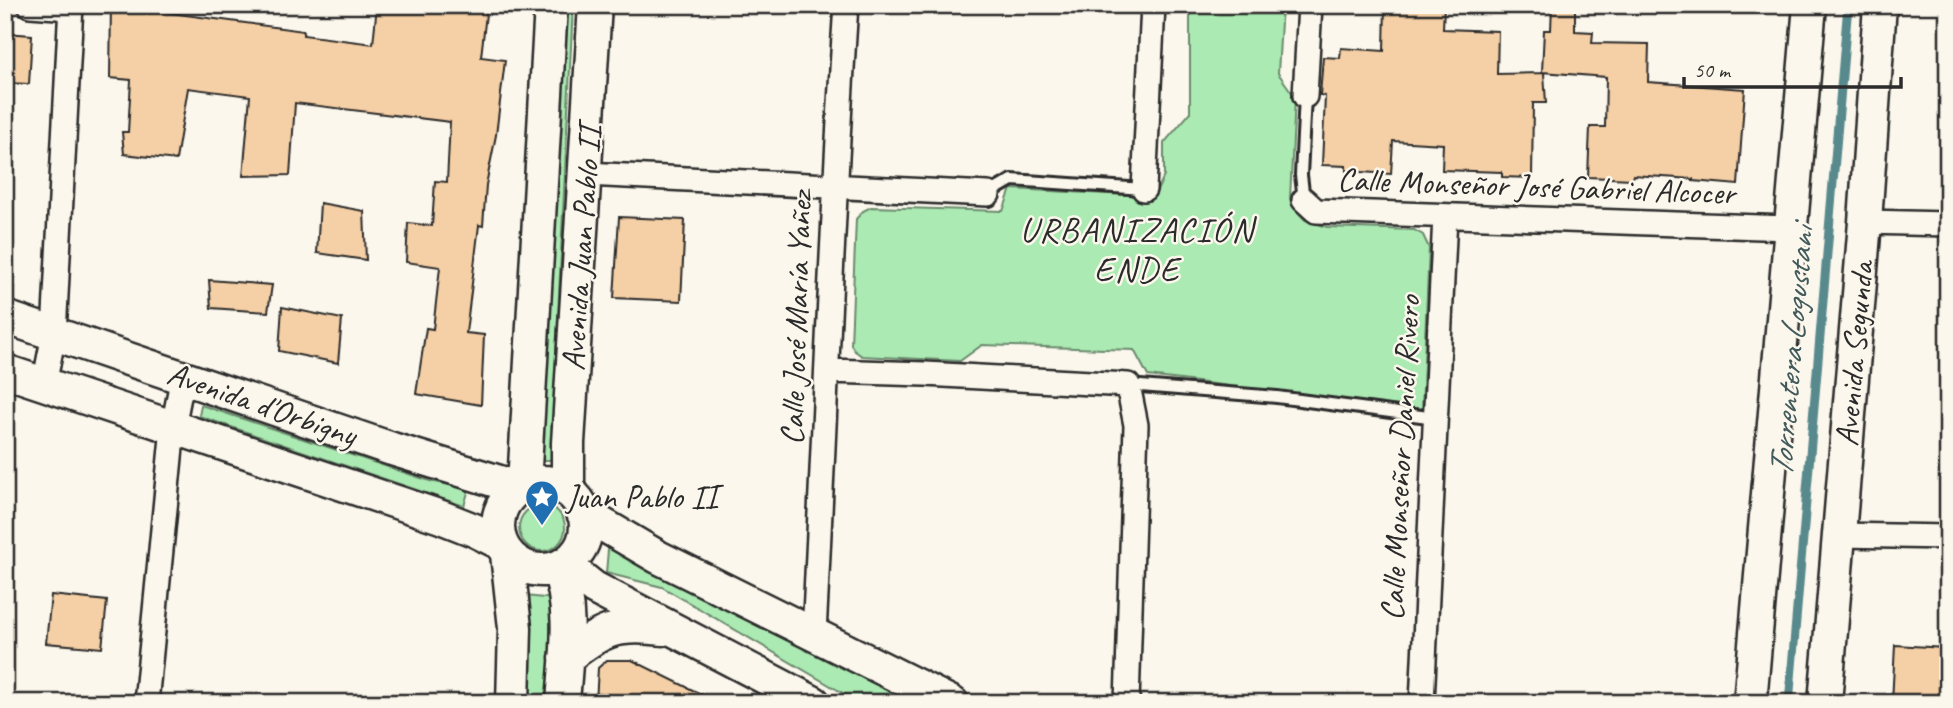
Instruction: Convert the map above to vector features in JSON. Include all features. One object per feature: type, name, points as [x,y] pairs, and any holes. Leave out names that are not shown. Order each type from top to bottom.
[{"type":"main road","name":"Avenida Juan Pablo II","points":[[522,487],[551,5]]},
{"type":"main road","name":"Avenida Juan Pablo II","points":[[576,502],[568,443],[595,5]]},
{"type":"main road","points":[[1750,703],[1810,5]]},
{"type":"main road","name":"Avenida Segunda","points":[[1825,703],[1880,5]]},
{"type":"main road","name":"Avenida d'Orbigny","points":[[5,317],[392,449],[522,487]]},
{"type":"main road","name":"Avenida d'Orbigny","points":[[5,371],[441,517],[474,530],[505,549]]},
{"type":"main road","points":[[513,703],[515,628],[505,549],[498,529],[500,513],[507,499],[533,482],[552,483],[658,557],[952,703]]},
{"type":"main road","points":[[505,549],[527,568],[537,570],[561,566],[579,551],[583,542],[586,523],[576,502]]},
{"type":"main road","points":[[561,566],[594,588],[814,703]]},
{"type":"main road","points":[[561,566],[569,611],[563,703]]},
{"type":"main road","points":[[566,658],[607,630],[627,626],[674,630]]},
{"type":"street","points":[[30,5],[71,7],[54,334],[44,384]]},
{"type":"street","name":"Calle José María Yañez","points":[[814,634],[828,371],[834,187],[846,5]]},
{"type":"street","points":[[1144,189],[1153,5]]},
{"type":"street","points":[[1305,96],[1310,5]]},
{"type":"street","points":[[586,174],[988,194]]},
{"type":"street","name":"Calle Monseñor José Gabriel Alcocer","points":[[1304,200],[1316,211],[1790,228]]},
{"type":"street","name":"Calle Monseñor Daniel Rivero","points":[[1422,703],[1445,216]]},
{"type":"street","points":[[1865,222],[1948,224]]},
{"type":"street","points":[[828,371],[1128,386],[1136,425],[1127,703]]},
{"type":"street","points":[[146,703],[173,427],[183,376]]},
{"type":"street","points":[[1839,535],[1948,537]]},
{"type":"lane","name":"Calle Monseñor José Gabriel Alcocer","points":[[1304,200],[1301,175],[1305,96]]},
{"type":"lane","points":[[988,194],[1012,180],[1144,189]]},
{"type":"lane","points":[[1128,386],[1277,397],[1436,418]]},
{"type":"green space","points":[[559,5],[573,5],[553,460],[534,460]]},
{"type":"green space","points":[[1190,5],[1282,5],[1278,73],[1295,97],[1290,199],[1293,207],[1305,220],[1327,227],[1414,230],[1423,235],[1429,248],[1422,409],[1148,376],[1134,350],[982,345],[960,361],[862,356],[855,351],[851,345],[856,219],[863,211],[871,207],[1003,211],[1011,189],[1148,196],[1156,193],[1164,176],[1164,143],[1190,113]]},
{"type":"green space","points":[[201,405],[430,481],[469,489],[464,506],[199,416]]},
{"type":"green space","points":[[542,505],[558,512],[565,528],[558,544],[542,551],[526,544],[519,528],[526,512]]},
{"type":"green space","points":[[609,538],[918,703],[860,703],[662,587],[606,573]]},
{"type":"green space","points":[[525,596],[563,600],[555,703],[526,703]]},
{"type":"building","points":[[111,5],[304,31],[303,35],[373,44],[377,5],[487,5],[481,57],[505,60],[496,135],[486,185],[483,226],[479,225],[466,333],[484,335],[481,405],[416,394],[426,328],[433,329],[440,267],[406,262],[408,223],[432,226],[435,181],[447,182],[450,122],[295,103],[290,175],[243,176],[250,96],[188,88],[176,160],[124,154],[122,132],[128,132],[131,80],[110,78]]},
{"type":"building","points":[[1385,5],[1444,5],[1443,29],[1498,31],[1497,74],[1544,73],[1546,103],[1533,103],[1532,178],[1502,177],[1502,172],[1442,170],[1443,144],[1393,141],[1391,174],[1346,171],[1346,166],[1322,165],[1325,96],[1320,95],[1323,57],[1340,58],[1341,48],[1384,51]]},
{"type":"building","points":[[1552,5],[1575,5],[1575,31],[1593,32],[1592,43],[1649,44],[1648,82],[1745,89],[1738,185],[1633,175],[1632,179],[1588,177],[1590,127],[1605,127],[1606,77],[1542,72],[1544,30],[1551,30]]},
{"type":"building","points":[[5,33],[32,35],[29,84],[5,83]]},
{"type":"building","points":[[320,203],[364,211],[366,260],[317,253]]},
{"type":"building","points":[[619,217],[685,220],[681,301],[614,298]]},
{"type":"building","points":[[209,280],[272,285],[268,312],[211,308]]},
{"type":"building","points":[[282,307],[342,319],[338,363],[279,351]]},
{"type":"building","points":[[51,595],[107,601],[102,648],[46,643]]},
{"type":"building","points":[[1895,645],[1945,648],[1942,703],[1892,703]]},
{"type":"building","points":[[607,660],[632,660],[719,703],[596,703],[598,668]]},
{"type":"waterway","name":"Torrentera Logustani","points":[[1789,703],[1848,5]]},
{"type":"place","name":"Juan Pablo II","points":[[542,527]]},
{"type":"district","name":"URBANIZACIÓN ENDE","points":[[1137,249]]}]
